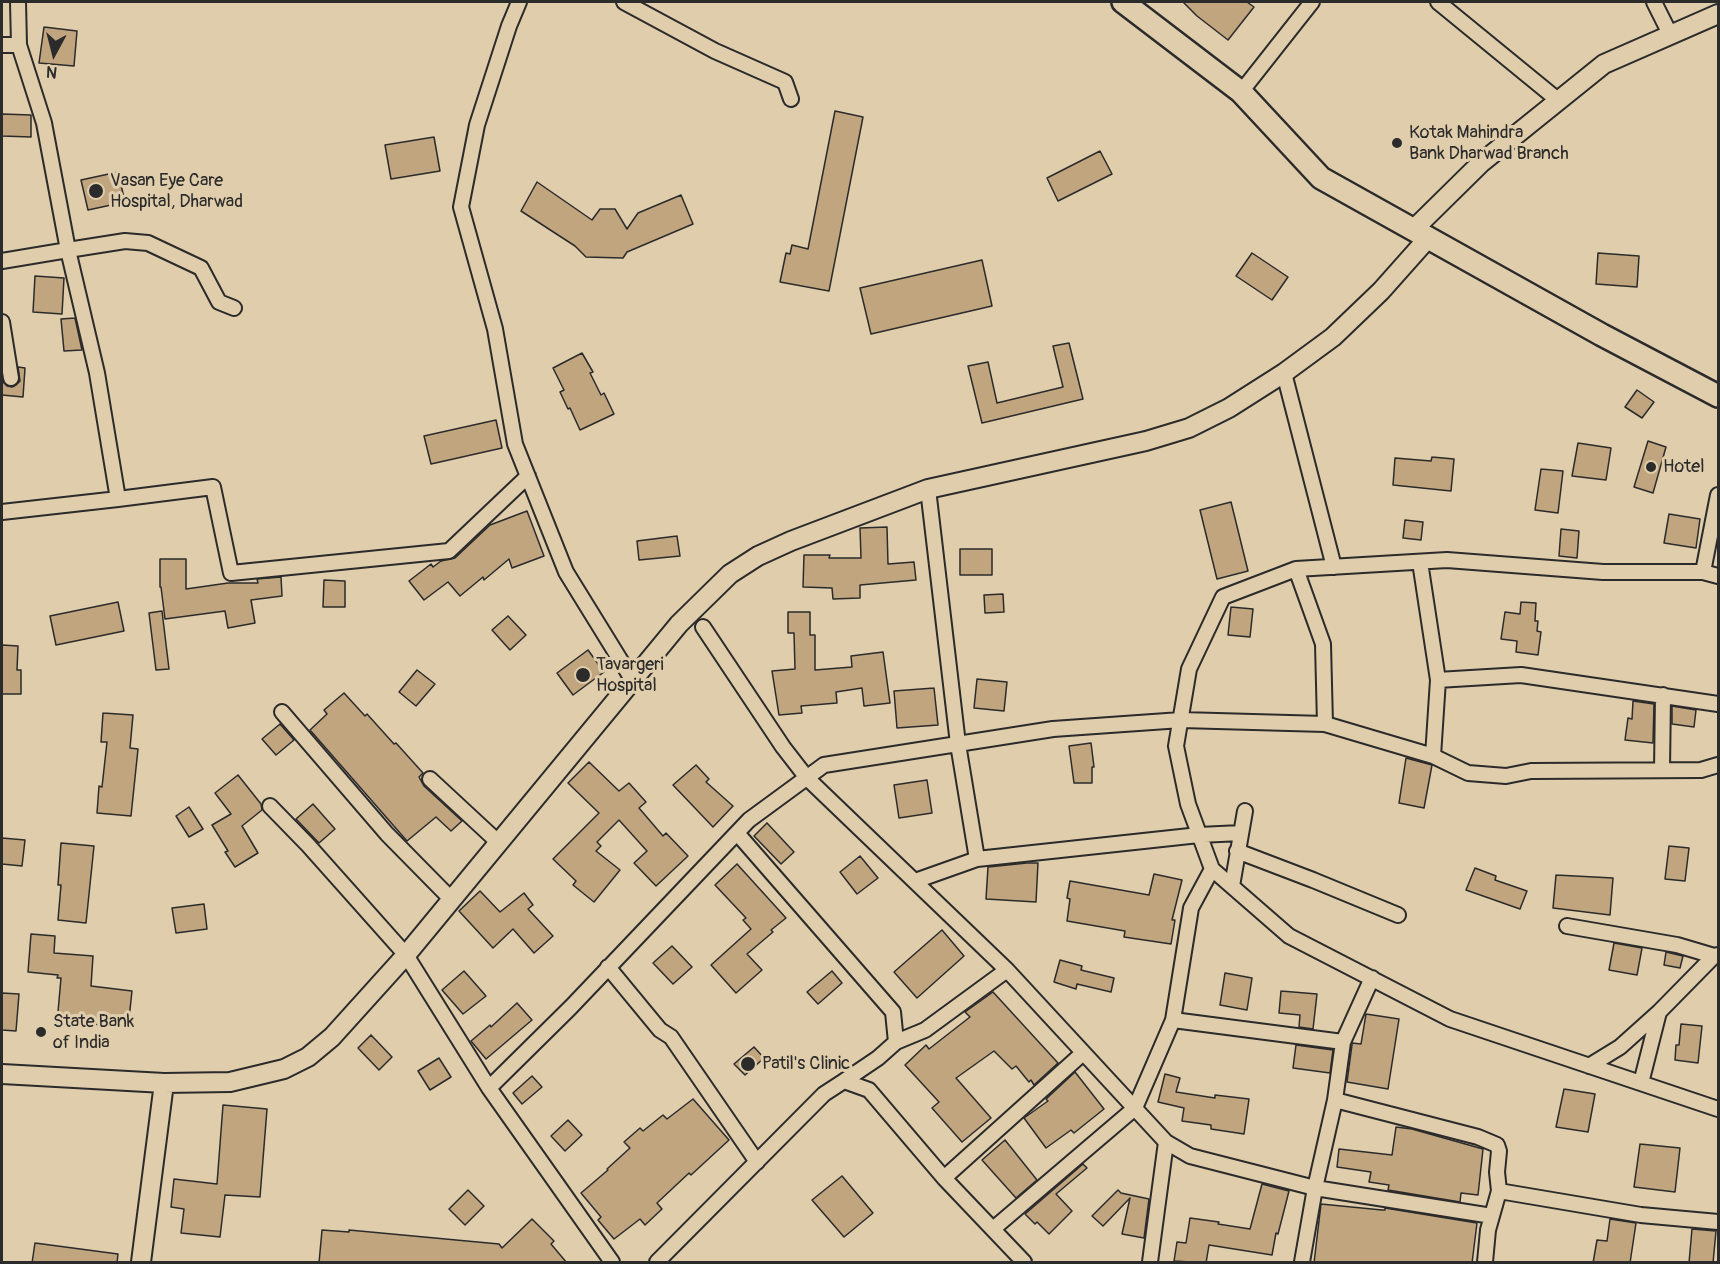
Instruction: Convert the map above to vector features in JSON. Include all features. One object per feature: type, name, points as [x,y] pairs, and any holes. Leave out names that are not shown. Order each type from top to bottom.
[{"type":"main road","points":[[1123,2],[1241,92],[1321,178],[1602,335],[1719,396]]},
{"type":"street","points":[[18,2],[19,45],[44,123],[68,250],[97,373],[118,499]]},
{"type":"street","points":[[519,2],[477,125],[461,207],[495,329],[515,444],[566,572],[632,679]]},
{"type":"street","points":[[624,2],[715,51],[785,82],[791,99]]},
{"type":"street","points":[[1241,92],[1312,2]]},
{"type":"street","points":[[1438,2],[1558,101]]},
{"type":"street","points":[[1654,2],[1670,34]]},
{"type":"street","points":[[2,1074],[164,1083],[230,1082],[284,1069],[308,1057],[332,1037],[406,955],[632,679],[679,624],[729,574],[758,556],[790,542],[928,489],[1146,441],[1189,428],[1228,408],[1284,373],[1333,337],[1381,291],[1421,233],[1481,163],[1604,64],[1719,14]]},
{"type":"street","points":[[2,45],[19,45]]},
{"type":"street","points":[[2,261],[125,241],[148,243],[201,268],[219,302],[234,308]]},
{"type":"street","points":[[2,322],[11,378]]},
{"type":"street","points":[[1284,373],[1334,567]]},
{"type":"street","points":[[2,512],[213,487],[231,573],[449,551],[528,476]]},
{"type":"street","points":[[928,489],[958,744],[977,859]]},
{"type":"street","points":[[1703,572],[1719,495]]},
{"type":"street","points":[[1719,576],[1703,572],[1603,572],[1447,560],[1296,569],[1223,597],[1189,669],[1176,746],[1188,804],[1212,869],[1289,936],[1450,1019],[1719,1109]]},
{"type":"street","points":[[1420,562],[1438,680],[1433,756]]},
{"type":"street","points":[[1296,569],[1323,644],[1325,724]]},
{"type":"street","points":[[703,627],[783,747],[807,778],[1007,970],[1166,1142],[1190,1156],[1315,1188],[1492,1216]]},
{"type":"street","points":[[1438,680],[1521,675],[1719,704]]},
{"type":"street","points":[[1662,770],[1663,695]]},
{"type":"street","points":[[282,712],[387,834],[451,898]]},
{"type":"street","points":[[489,1088],[749,820],[824,765],[1053,729],[1181,720],[1325,724],[1433,756],[1468,773],[1506,776],[1531,771],[1701,770],[1719,765]]},
{"type":"street","points":[[429,779],[499,843]]},
{"type":"street","points":[[270,806],[406,955],[489,1088],[612,1263]]},
{"type":"street","points":[[1232,886],[1245,811]]},
{"type":"street","points":[[915,881],[977,859],[1241,832]]},
{"type":"street","points":[[737,833],[893,1012],[896,1042]]},
{"type":"street","points":[[1238,851],[1398,915]]},
{"type":"street","points":[[993,1229],[1135,1108],[1173,1020],[1191,908],[1212,869]]},
{"type":"street","points":[[1566,926],[1677,945],[1716,955]]},
{"type":"street","points":[[1589,1066],[1620,1047],[1716,955]]},
{"type":"street","points":[[608,967],[660,1030],[670,1037],[757,1162]]},
{"type":"street","points":[[657,1263],[824,1094],[878,1058],[896,1042],[925,1030],[1007,970]]},
{"type":"street","points":[[1302,1263],[1315,1188],[1335,1100],[1343,1042],[1372,978]]},
{"type":"street","points":[[1641,1083],[1659,1012]]},
{"type":"street","points":[[1173,1020],[1343,1042]]},
{"type":"street","points":[[944,1178],[1083,1053]]},
{"type":"street","points":[[844,1081],[870,1090],[944,1178],[1024,1263]]},
{"type":"street","points":[[141,1263],[164,1083]]},
{"type":"street","points":[[1335,1100],[1478,1137],[1497,1145],[1499,1191],[1488,1230],[1485,1263]]},
{"type":"street","points":[[1150,1263],[1166,1142]]},
{"type":"street","points":[[1499,1191],[1641,1215],[1719,1222]]},
{"type":"building","points":[[1183,2],[1247,2],[1254,7],[1228,40]]},
{"type":"building","points":[[44,27],[77,31],[74,66],[39,63]]},
{"type":"building","points":[[835,111],[863,117],[829,291],[780,282],[786,253],[790,254],[792,245],[808,249]]},
{"type":"building","points":[[2,114],[31,115],[31,137],[2,136]]},
{"type":"building","points":[[434,137],[440,171],[391,179],[385,145]]},
{"type":"building","points":[[1100,151],[1112,174],[1058,201],[1047,178]]},
{"type":"building","points":[[118,172],[125,202],[88,210],[81,180]]},
{"type":"building","points":[[537,182],[592,220],[600,209],[615,209],[627,229],[638,213],[681,195],[693,224],[627,252],[623,258],[586,257],[575,246],[521,211]]},
{"type":"building","points":[[1252,253],[1288,277],[1272,300],[1236,276]]},
{"type":"building","points":[[1598,253],[1639,256],[1637,287],[1596,284]]},
{"type":"building","points":[[982,260],[992,306],[871,334],[860,288]]},
{"type":"building","points":[[35,276],[64,278],[62,314],[33,312]]},
{"type":"building","points":[[75,318],[82,350],[64,351],[61,319]]},
{"type":"building","points":[[1069,343],[1083,399],[982,423],[968,366],[988,362],[997,403],[1063,387],[1053,346]]},
{"type":"building","points":[[582,353],[593,372],[590,373],[601,395],[604,393],[614,414],[580,430],[560,392],[564,390],[553,368]]},
{"type":"building","points":[[18,367],[25,368],[23,397],[2,395],[2,376],[7,386],[16,385],[20,381]]},
{"type":"building","points":[[1637,390],[1654,402],[1642,418],[1625,407]]},
{"type":"building","points":[[496,420],[502,448],[431,464],[424,436]]},
{"type":"building","points":[[1648,441],[1666,447],[1653,493],[1634,487]]},
{"type":"building","points":[[1578,443],[1611,448],[1606,480],[1572,476]]},
{"type":"building","points":[[1432,457],[1454,459],[1451,491],[1393,485],[1395,458],[1431,461]]},
{"type":"building","points":[[1541,469],[1563,471],[1558,513],[1535,510]]},
{"type":"building","points":[[1231,502],[1248,571],[1217,579],[1200,510]]},
{"type":"building","points":[[527,511],[544,556],[512,568],[509,559],[460,596],[448,582],[424,600],[409,581],[431,564],[433,567],[441,561],[455,558],[490,525]]},
{"type":"building","points":[[1669,514],[1700,519],[1696,548],[1664,543]]},
{"type":"building","points":[[1405,520],[1423,522],[1421,540],[1403,538]]},
{"type":"building","points":[[887,527],[888,564],[914,562],[916,580],[860,585],[860,598],[833,599],[832,588],[803,587],[804,555],[861,558],[860,528]]},
{"type":"building","points":[[1561,529],[1579,531],[1577,558],[1559,556]]},
{"type":"building","points":[[677,536],[680,556],[639,560],[637,541]]},
{"type":"building","points":[[960,549],[992,549],[992,575],[960,575]]},
{"type":"building","points":[[160,559],[186,559],[186,589],[228,583],[258,583],[257,579],[281,577],[282,596],[251,600],[255,623],[228,628],[225,611],[165,619],[160,587]]},
{"type":"building","points":[[324,580],[345,581],[345,607],[323,607]]},
{"type":"building","points":[[1003,594],[1004,612],[985,613],[984,595]]},
{"type":"building","points":[[118,602],[124,631],[56,645],[50,616]]},
{"type":"building","points":[[1521,602],[1536,603],[1535,621],[1538,621],[1537,631],[1541,632],[1538,655],[1516,652],[1517,641],[1501,639],[1505,612],[1520,614]]},
{"type":"building","points":[[1231,607],[1253,609],[1250,637],[1228,635]]},
{"type":"building","points":[[162,611],[169,669],[156,670],[149,613]]},
{"type":"building","points":[[788,612],[810,612],[810,635],[815,635],[815,670],[852,667],[851,656],[883,652],[890,703],[864,706],[862,688],[836,692],[837,703],[801,706],[802,713],[779,715],[772,671],[795,669],[794,633],[788,633]]},
{"type":"building","points":[[508,616],[526,635],[510,650],[492,630]]},
{"type":"building","points":[[2,645],[18,646],[17,670],[21,670],[21,694],[2,694]]},
{"type":"building","points":[[588,650],[604,672],[573,695],[557,673]]},
{"type":"building","points":[[417,670],[435,684],[416,706],[399,692]]},
{"type":"building","points":[[977,679],[1007,682],[1004,711],[974,708]]},
{"type":"building","points":[[934,688],[938,725],[897,728],[894,691]]},
{"type":"building","points":[[344,693],[394,744],[396,743],[423,773],[419,777],[424,786],[462,821],[451,831],[436,817],[407,841],[310,730],[327,714],[324,710]]},
{"type":"building","points":[[1633,701],[1654,704],[1653,743],[1625,740],[1628,718],[1632,719]]},
{"type":"building","points":[[1672,706],[1696,710],[1694,727],[1672,724]]},
{"type":"building","points":[[103,713],[133,715],[130,748],[138,749],[131,816],[97,813],[107,742],[101,742]]},
{"type":"building","points":[[280,724],[294,740],[276,755],[262,739]]},
{"type":"building","points":[[1091,743],[1094,767],[1092,767],[1092,783],[1074,783],[1069,746]]},
{"type":"building","points":[[1406,758],[1432,765],[1424,808],[1399,803]]},
{"type":"building","points":[[589,762],[619,791],[629,783],[646,802],[639,808],[663,836],[666,833],[688,856],[656,886],[634,863],[647,851],[619,820],[597,842],[601,846],[596,851],[620,870],[594,902],[573,885],[576,881],[553,859],[599,813],[568,783]]},
{"type":"building","points":[[696,765],[709,779],[706,782],[733,806],[713,827],[673,785]]},
{"type":"building","points":[[238,775],[261,804],[262,810],[242,826],[258,853],[235,867],[212,825],[231,814],[215,793]]},
{"type":"building","points":[[927,780],[932,813],[899,818],[894,785]]},
{"type":"building","points":[[313,804],[335,829],[319,843],[296,819]]},
{"type":"building","points":[[189,807],[203,829],[189,837],[176,816]]},
{"type":"building","points":[[767,823],[794,852],[781,864],[754,836]]},
{"type":"building","points":[[2,838],[25,840],[22,866],[2,864]]},
{"type":"building","points":[[61,843],[94,846],[86,923],[58,920]]},
{"type":"building","points":[[1669,846],[1689,848],[1685,881],[1665,879]]},
{"type":"building","points":[[860,856],[878,878],[857,894],[840,872]]},
{"type":"building","points":[[1038,863],[1036,902],[986,899],[988,867]]},
{"type":"building","points":[[737,864],[786,918],[747,954],[762,970],[736,993],[711,965],[751,929],[743,920],[746,918],[715,885]]},
{"type":"building","points":[[1475,868],[1496,876],[1495,880],[1527,891],[1520,909],[1466,890]]},
{"type":"building","points":[[1154,874],[1182,880],[1172,920],[1175,920],[1171,944],[1124,937],[1125,931],[1067,921],[1070,881],[1149,895]]},
{"type":"building","points":[[1556,875],[1613,878],[1610,915],[1553,908]]},
{"type":"building","points":[[480,891],[500,912],[524,893],[533,905],[528,909],[553,936],[534,953],[513,929],[493,948],[459,911]]},
{"type":"building","points":[[204,904],[207,929],[176,933],[172,908]]},
{"type":"building","points":[[942,930],[964,956],[917,998],[894,972]]},
{"type":"building","points":[[31,934],[55,936],[54,953],[93,956],[91,986],[132,991],[128,1028],[84,1023],[84,1025],[57,1023],[61,978],[57,978],[58,975],[28,972]]},
{"type":"building","points":[[1614,943],[1642,948],[1637,975],[1609,970]]},
{"type":"building","points":[[672,946],[692,967],[673,984],[653,963]]},
{"type":"building","points":[[1666,952],[1683,956],[1680,968],[1664,965]]},
{"type":"building","points":[[1060,960],[1082,966],[1081,970],[1114,978],[1111,992],[1077,984],[1076,989],[1054,982]]},
{"type":"building","points":[[464,971],[486,996],[463,1014],[442,990]]},
{"type":"building","points":[[832,971],[842,983],[818,1004],[807,992]]},
{"type":"building","points":[[1225,973],[1252,978],[1247,1010],[1220,1005]]},
{"type":"building","points":[[1281,991],[1317,994],[1313,1029],[1299,1027],[1300,1015],[1279,1013]]},
{"type":"building","points":[[993,992],[1058,1063],[1034,1085],[1016,1066],[1012,1069],[994,1051],[956,1078],[991,1118],[962,1142],[932,1108],[939,1102],[905,1065],[926,1045],[929,1049],[970,1017],[965,1012]]},
{"type":"building","points":[[2,993],[19,994],[16,1031],[2,1030]]},
{"type":"building","points":[[517,1003],[532,1020],[486,1059],[471,1041],[490,1025],[491,1027]]},
{"type":"building","points":[[1366,1014],[1399,1019],[1388,1089],[1347,1082],[1352,1043],[1361,1044]]},
{"type":"building","points":[[1681,1024],[1702,1026],[1698,1063],[1675,1060]]},
{"type":"building","points":[[371,1035],[392,1057],[379,1070],[358,1048]]},
{"type":"building","points":[[1296,1045],[1333,1050],[1330,1073],[1293,1068]]},
{"type":"building","points":[[754,1047],[764,1058],[745,1075],[734,1064]]},
{"type":"building","points":[[439,1058],[451,1077],[430,1090],[418,1071]]},
{"type":"building","points":[[1075,1072],[1104,1109],[1074,1133],[1071,1130],[1046,1148],[1024,1118],[1048,1101],[1046,1099]]},
{"type":"building","points":[[1165,1074],[1180,1078],[1176,1092],[1215,1098],[1215,1095],[1249,1099],[1244,1134],[1211,1129],[1211,1125],[1182,1121],[1184,1108],[1158,1102]]},
{"type":"building","points":[[532,1076],[542,1087],[522,1104],[513,1093]]},
{"type":"building","points":[[1564,1089],[1595,1094],[1588,1132],[1556,1127]]},
{"type":"building","points":[[693,1099],[729,1140],[657,1203],[662,1209],[645,1225],[640,1219],[614,1239],[598,1220],[601,1217],[581,1193],[630,1148],[624,1142],[640,1128],[643,1131],[663,1115],[667,1119]]},
{"type":"building","points":[[223,1105],[267,1109],[260,1197],[225,1195],[220,1237],[181,1233],[184,1209],[171,1207],[174,1179],[217,1184]]},
{"type":"building","points":[[568,1120],[582,1135],[565,1151],[551,1136]]},
{"type":"building","points":[[1396,1127],[1412,1129],[1483,1149],[1478,1195],[1461,1193],[1460,1202],[1388,1190],[1389,1185],[1369,1182],[1371,1172],[1337,1167],[1339,1149],[1392,1155]]},
{"type":"building","points":[[1005,1140],[1037,1180],[1016,1198],[982,1160]]},
{"type":"building","points":[[1640,1144],[1680,1148],[1675,1192],[1634,1187]]},
{"type":"building","points":[[1083,1164],[1087,1168],[1056,1194],[1072,1211],[1049,1234],[1025,1214]]},
{"type":"building","points":[[842,1176],[873,1213],[844,1237],[812,1200]]},
{"type":"building","points":[[1262,1184],[1289,1191],[1272,1255],[1209,1245],[1206,1263],[1174,1261],[1177,1242],[1186,1243],[1190,1218],[1250,1229]]},
{"type":"building","points":[[468,1190],[484,1206],[465,1225],[449,1209]]},
{"type":"building","points":[[1118,1190],[1121,1193],[1149,1199],[1144,1238],[1122,1234],[1130,1198],[1103,1226],[1092,1216]]},
{"type":"building","points":[[1321,1204],[1382,1210],[1385,1208],[1477,1223],[1472,1263],[1314,1263]]},
{"type":"building","points":[[532,1219],[554,1241],[551,1244],[567,1263],[319,1263],[322,1230],[349,1232],[349,1230],[499,1244],[502,1248]]},
{"type":"building","points":[[1610,1219],[1636,1223],[1630,1263],[1593,1263],[1597,1240],[1607,1241]]},
{"type":"building","points":[[1692,1229],[1716,1231],[1713,1263],[1689,1263]]},
{"type":"building","points":[[35,1243],[118,1254],[117,1263],[32,1263]]},
{"type":"place","name":"Kotak Mahindra Bank Dharwad Branch","points":[[1397,143]]},
{"type":"place","name":"Vasan Eye Care Hospital, Dharwad","points":[[96,191]]},
{"type":"place","name":"Hotel","points":[[1651,467]]},
{"type":"place","name":"Tavargeri Hospital","points":[[583,675]]},
{"type":"place","name":"State Bank of India","points":[[41,1032]]},
{"type":"place","name":"Patil's Clinic","points":[[748,1064]]}]
